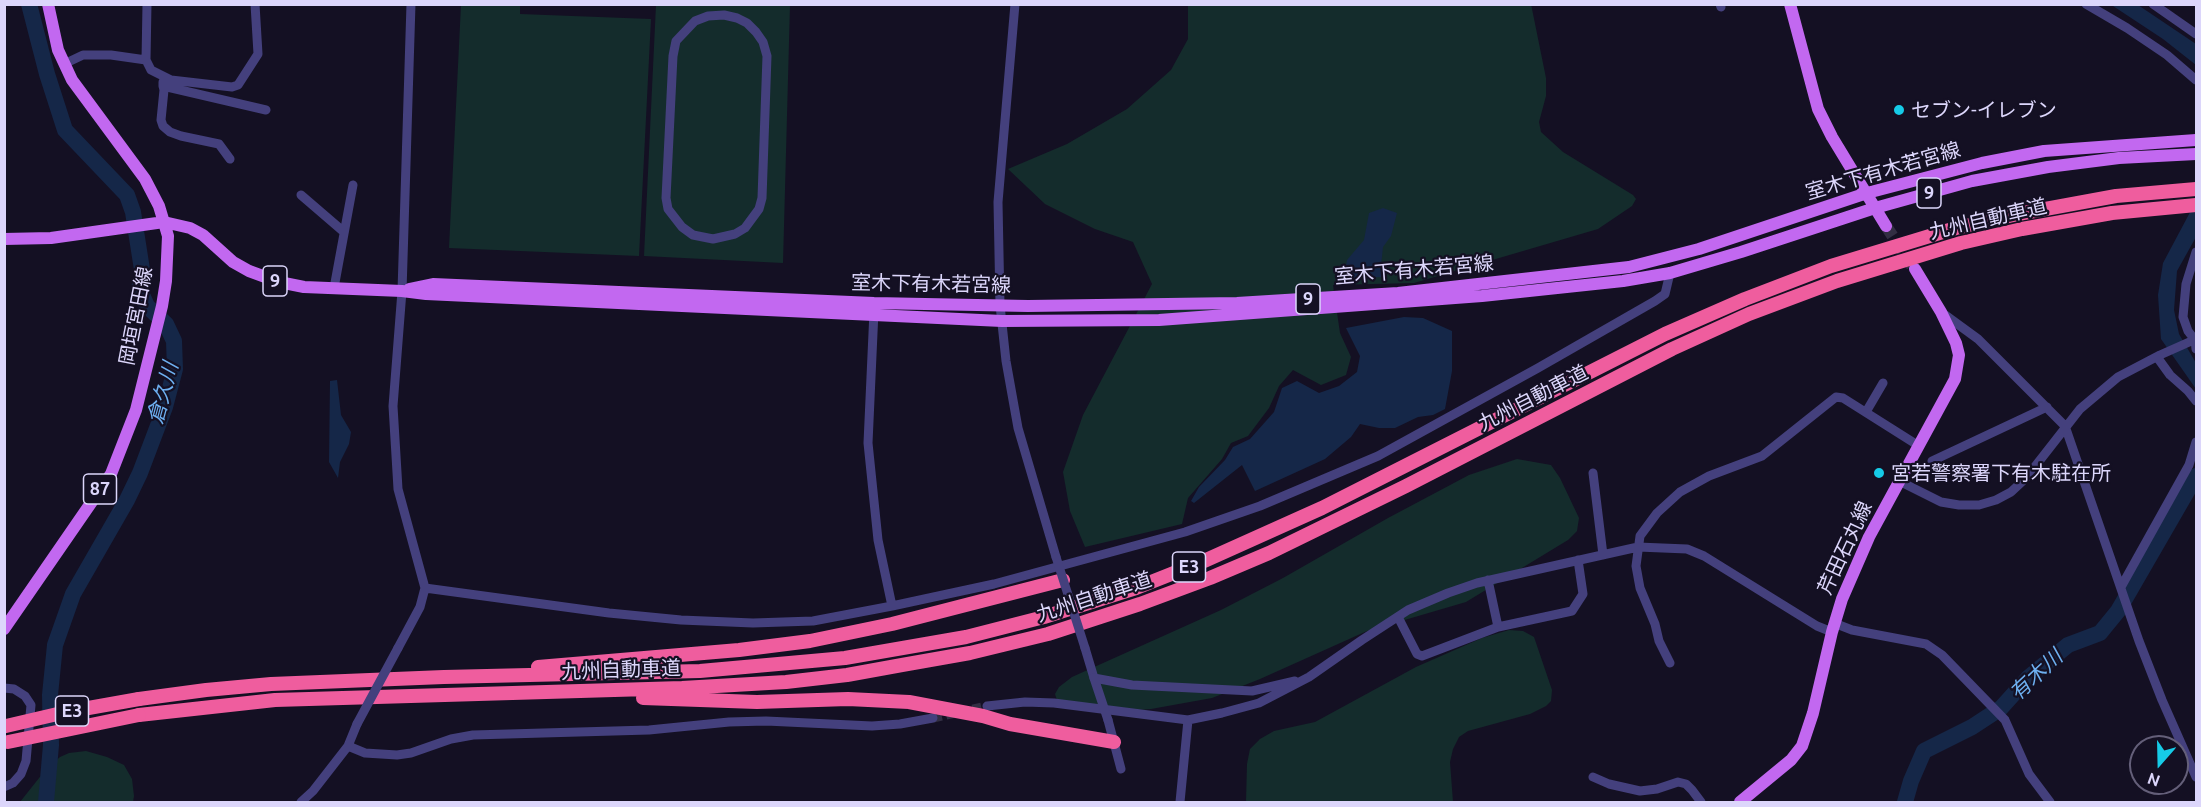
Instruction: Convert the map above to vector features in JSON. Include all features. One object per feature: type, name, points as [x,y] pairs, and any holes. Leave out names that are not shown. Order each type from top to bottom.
[{"type":"highway","name":"九州自動車道","points":[[5,726],[139,699],[239,687],[404,678],[700,671],[783,665],[900,649],[966,637],[1044,617],[1136,588],[1204,561],[1322,508],[1665,334],[1745,299],[1831,266],[1935,234],[2018,214],[2116,196],[2196,189]]},
{"type":"highway","name":"九州自動車道","points":[[6,743],[138,715],[275,700],[682,688],[786,682],[847,675],[970,653],[1048,634],[1140,604],[1269,553],[1406,486],[1672,349],[1771,306],[1837,281],[1961,243],[2022,229],[2112,213],[2196,205]]},
{"type":"highway","points":[[404,678],[810,642],[892,624],[1057,582]]},
{"type":"highway","points":[[441,694],[506,699],[672,698],[757,702],[879,699],[909,702],[983,716],[1010,724],[1114,742]]},
{"type":"main road","name":"岡垣宮田線","points":[[4,629],[111,474],[136,410],[166,281],[168,236],[159,206],[145,179],[80,93],[64,64],[54,35],[48,4]]},
{"type":"main road","points":[[1790,4],[1818,109],[1886,226]]},
{"type":"main road","name":"室木下有木若宮線","points":[[874,309],[1000,305],[1237,303],[1410,292],[1593,273],[1667,259],[1867,193],[1982,164],[2044,151],[2196,140]]},
{"type":"main road","name":"室木下有木若宮線","points":[[4,239],[51,238],[164,222],[177,224],[203,235],[233,262],[266,278],[291,285],[426,294],[874,309],[1002,321],[1159,320],[1482,296],[1623,281],[1670,273],[1875,208],[1972,181],[2048,167],[2119,158],[2196,154]]},
{"type":"main road","name":"芹田石丸線","points":[[1740,802],[1791,760],[1802,746],[1814,713],[1833,627],[1842,599],[1859,559],[1899,481],[1950,389],[1957,368],[1959,355],[1956,343],[1941,312],[1915,269]]},
{"type":"street","points":[[147,4],[146,60],[151,70],[163,81],[266,110]]},
{"type":"street","points":[[163,81],[232,87],[238,85],[258,54],[255,4]]},
{"type":"street","points":[[301,802],[313,791],[348,746],[357,724],[420,607],[425,588],[398,489],[393,406],[402,291],[407,182],[411,4]]},
{"type":"street","points":[[1015,4],[998,202],[1000,305],[1006,361],[1018,428],[1056,557],[1057,582],[1085,648],[1121,769]]},
{"type":"street","points":[[2086,4],[2168,56],[2196,80]]},
{"type":"street","points":[[2153,4],[2196,34]]},
{"type":"street","points":[[724,15],[747,23],[763,42],[767,56],[762,198],[759,209],[745,228],[735,234],[713,239],[693,235],[674,218],[668,209],[667,163],[673,56],[676,41],[695,21],[708,16],[724,15]]},
{"type":"street","points":[[64,64],[83,55],[111,55],[146,60]]},
{"type":"street","points":[[163,81],[160,120],[163,126],[170,132],[181,136],[219,144],[230,159]]},
{"type":"street","points":[[334,288],[353,185]]},
{"type":"street","points":[[301,195],[345,232]]},
{"type":"street","points":[[1899,481],[1941,502],[1959,505],[1979,505],[2011,492],[2026,478],[2080,409],[2118,377],[2158,356],[2196,343],[2183,317],[2186,284],[2196,252]]},
{"type":"street","points":[[425,588],[609,613],[681,620],[753,623],[813,621],[994,584],[1185,532],[1260,506],[1367,461],[1538,368],[1654,301],[1665,294],[1670,273]]},
{"type":"street","points":[[874,309],[868,443],[878,540],[892,606]]},
{"type":"street","points":[[1941,312],[1978,339],[2065,426],[2162,700],[2196,777]]},
{"type":"street","points":[[2158,356],[2170,375],[2196,401]]},
{"type":"street","points":[[1866,412],[1882,383]]},
{"type":"street","points":[[1670,663],[1659,641],[1655,624],[1640,588],[1636,566],[1640,536],[1657,513],[1680,492],[1708,476],[1762,456],[1836,397],[1843,398],[1919,446]]},
{"type":"street","points":[[1932,461],[2047,407]]},
{"type":"street","points":[[2121,589],[2189,465],[2196,442]]},
{"type":"street","points":[[1593,473],[1604,555]]},
{"type":"street","points":[[987,706],[1025,702],[1054,703],[1188,720],[1259,703],[1310,677],[1398,617],[1448,593],[1488,580],[1638,547],[1686,549],[1704,556],[1817,626],[1926,644],[1942,655],[2005,720],[2029,774],[2050,802]]},
{"type":"street","points":[[1398,617],[1417,654],[1422,656],[1498,627],[1572,611],[1583,594],[1578,560]]},
{"type":"street","points":[[1488,580],[1498,627]]},
{"type":"street","points":[[1094,678],[1132,685],[1252,691],[1310,677]]},
{"type":"street","points":[[4,688],[14,688],[25,696],[31,705],[26,761],[21,774],[14,783],[4,787]]},
{"type":"street","points":[[348,746],[365,753],[397,755],[473,735],[649,730],[729,722],[766,721],[872,726],[933,718]]},
{"type":"street","points":[[1180,802],[1188,720]]},
{"type":"street","points":[[1593,777],[1609,784],[1640,791],[1657,789],[1678,782],[1686,784],[1701,802]]},
{"type":"green space","points":[[1531,4],[1546,78],[1546,96],[1539,122],[1541,132],[1563,152],[1633,195],[1636,199],[1632,206],[1598,229],[1414,283],[1333,285],[1340,333],[1351,357],[1346,375],[1321,385],[1293,370],[1279,386],[1269,408],[1248,436],[1231,443],[1222,459],[1188,498],[1182,524],[1085,547],[1070,511],[1063,472],[1083,415],[1152,284],[1133,242],[1095,229],[1045,204],[1008,169],[1067,144],[1127,109],[1171,70],[1188,39],[1188,5]]},
{"type":"green space","points":[[461,5],[520,5],[520,14],[651,19],[639,256],[449,248]]},
{"type":"green space","points":[[656,5],[790,5],[783,263],[644,256]]},
{"type":"green space","points":[[1517,459],[1551,465],[1560,478],[1579,518],[1577,531],[1568,540],[1466,602],[1367,631],[1212,698],[1151,709],[1112,712],[1058,703],[1055,694],[1059,687],[1072,677],[1221,610],[1469,475]]},
{"type":"green space","points":[[1509,630],[1523,631],[1534,637],[1552,690],[1551,701],[1530,714],[1468,731],[1459,737],[1450,762],[1453,802],[1246,802],[1247,764],[1250,749],[1260,739],[1274,731],[1315,722],[1416,667],[1482,638]]},
{"type":"green space","points":[[86,751],[124,765],[132,779],[133,802],[20,802],[47,768],[60,757],[69,753]]},
{"type":"water","points":[[2114,5],[2138,5],[2196,44],[2196,65],[2163,39]]},
{"type":"water","points":[[2196,201],[2196,237],[2177,271],[2174,310],[2179,334],[2196,363],[2196,389],[2161,339],[2158,295],[2163,263]]},
{"type":"water","points":[[1383,208],[1397,213],[1391,236],[1383,247],[1382,277],[1344,279],[1347,260],[1364,240],[1369,213]]},
{"type":"water","points":[[1404,317],[1423,318],[1452,331],[1452,371],[1445,409],[1433,415],[1418,417],[1395,428],[1379,428],[1360,424],[1351,437],[1325,459],[1255,491],[1242,465],[1194,503],[1191,501],[1199,487],[1225,460],[1233,447],[1250,439],[1274,412],[1282,388],[1297,381],[1319,393],[1339,386],[1357,372],[1360,356],[1346,328]]},
{"type":"water","points":[[337,380],[341,415],[351,432],[349,444],[340,462],[338,478],[329,462],[330,381]]},
{"type":"waterway","name":"倉久川","points":[[29,4],[47,74],[65,130],[127,195],[133,212],[143,276],[139,288],[147,306],[166,324],[174,341],[175,369],[165,407],[140,473],[73,594],[55,645],[50,695],[51,745],[46,802]]},
{"type":"waterway","name":"有木川","points":[[1905,802],[1924,751],[1972,727],[2001,708],[2028,678],[2068,645],[2100,633],[2118,611],[2196,476]]},
{"type":"tunnel","points":[[1886,226],[1912,266]]},
{"type":"tunnel","points":[[933,718],[987,706]]},
{"type":"place","name":"セブン-イレブン","points":[[1899,110]]},
{"type":"place","name":"宮若警察署下有木駐在所","points":[[1879,473]]}]
